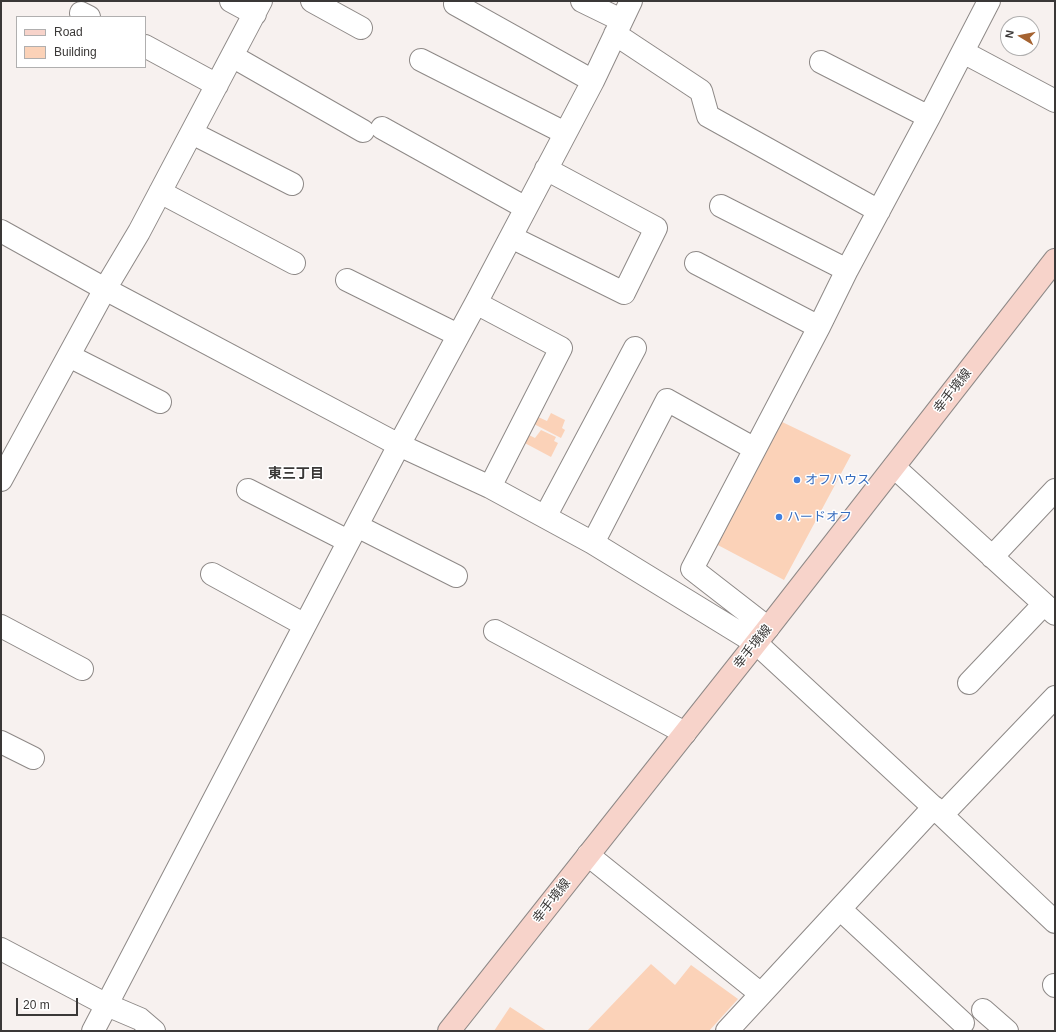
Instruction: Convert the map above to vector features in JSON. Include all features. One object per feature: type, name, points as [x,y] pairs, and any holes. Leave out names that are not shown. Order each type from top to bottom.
[{"type":"main road","name":"幸手境線","points":[[449,1031],[762,636],[1055,260]]},
{"type":"street","points":[[1,480],[105,289],[139,232],[258,7],[231,1]]},
{"type":"street","points":[[312,1],[361,28]]},
{"type":"street","points":[[582,1],[701,91],[708,116],[878,211]]},
{"type":"street","points":[[93,1031],[352,534],[511,237],[592,81],[631,1]]},
{"type":"street","points":[[989,1],[692,569],[762,636],[938,811],[1055,922]]},
{"type":"street","points":[[455,4],[592,81]]},
{"type":"street","points":[[146,47],[218,84]]},
{"type":"street","points":[[963,52],[1055,101]]},
{"type":"street","points":[[232,56],[526,208]]},
{"type":"street","points":[[421,60],[565,133]]},
{"type":"street","points":[[821,62],[929,117]]},
{"type":"street","points":[[192,133],[292,184]]},
{"type":"street","points":[[511,237],[624,294],[656,228],[546,169]]},
{"type":"street","points":[[160,192],[294,263]]},
{"type":"street","points":[[721,206],[847,270]]},
{"type":"street","points":[[1,231],[105,289],[399,445],[490,487],[762,636]]},
{"type":"street","points":[[696,263],[819,327]]},
{"type":"street","points":[[347,280],[458,336]]},
{"type":"street","points":[[476,303],[561,348],[490,487]]},
{"type":"street","points":[[544,517],[635,348]]},
{"type":"street","points":[[69,356],[160,402]]},
{"type":"street","points":[[593,543],[667,400],[755,449]]},
{"type":"street","points":[[894,467],[1050,609],[969,683]]},
{"type":"street","points":[[248,490],[456,576]]},
{"type":"street","points":[[992,557],[1055,490]]},
{"type":"street","points":[[212,574],[305,625]]},
{"type":"street","points":[[1,626],[82,669]]},
{"type":"street","points":[[494,631],[685,733]]},
{"type":"street","points":[[727,1031],[840,909],[1055,697]]},
{"type":"street","points":[[1,742],[33,758]]},
{"type":"street","points":[[588,855],[761,994]]},
{"type":"street","points":[[840,909],[963,1023]]},
{"type":"street","points":[[1,949],[107,1006],[140,1019],[154,1031]]},
{"type":"street","points":[[983,1010],[1007,1031]]},
{"type":"building","points":[[551,413],[565,420],[562,428],[565,430],[561,438],[532,423],[536,416],[547,421]]},
{"type":"building","points":[[778,420],[851,455],[784,580],[714,543]]},
{"type":"building","points":[[541,430],[556,437],[554,441],[558,443],[551,457],[521,441],[525,433],[535,438]]},
{"type":"building","points":[[651,964],[675,985],[691,965],[738,999],[709,1031],[587,1031]]},
{"type":"building","points":[[510,1007],[547,1031],[494,1031]]},
{"type":"place","name":"オフハウス","points":[[797,480]]},
{"type":"place","name":"ハードオフ","points":[[779,517]]},
{"type":"district","name":"東三丁目","points":[[296,474]]}]
